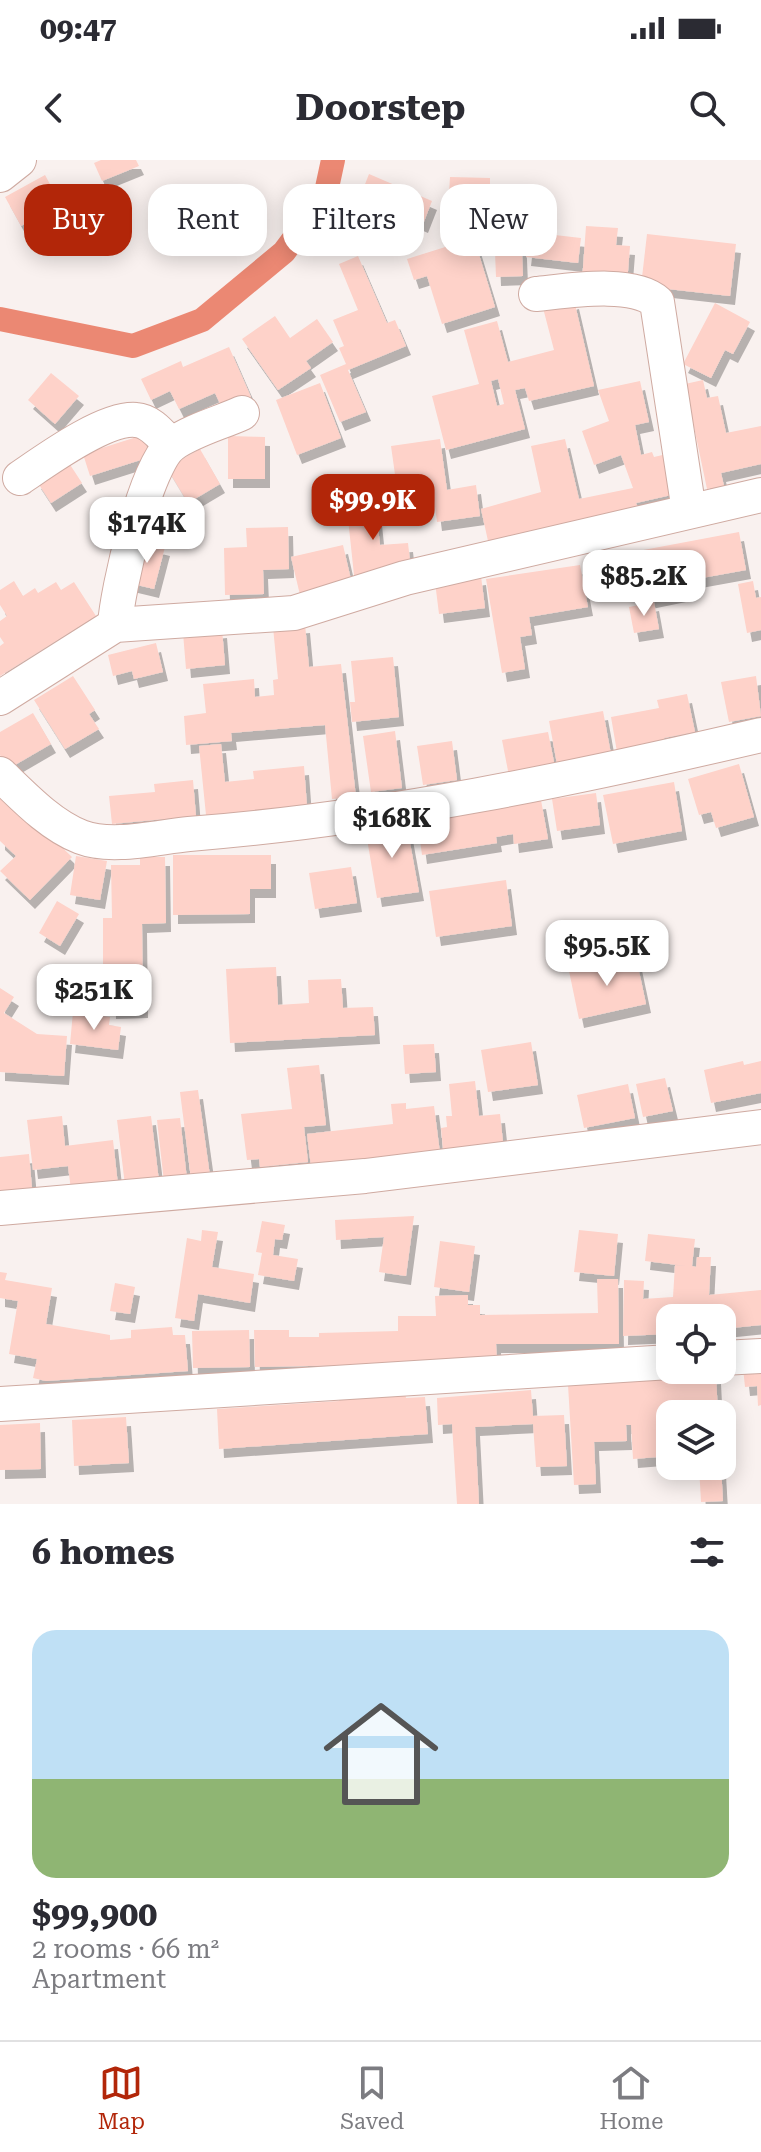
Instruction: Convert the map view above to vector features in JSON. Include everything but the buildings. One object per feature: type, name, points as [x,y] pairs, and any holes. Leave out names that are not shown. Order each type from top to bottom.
[{"type":"street","points":[[0,175],[19,160]]},
{"type":"street","points":[[536,294],[595,289],[638,292],[657,302],[689,511]]},
{"type":"street","points":[[115,625],[117,590],[148,489],[171,445],[242,413]]},
{"type":"street","points":[[20,478],[66,446],[124,421],[137,420],[151,425],[171,445]]},
{"type":"street","points":[[0,698],[115,625],[294,613],[405,578],[761,495]]},
{"type":"street","points":[[0,774],[52,819],[82,837],[114,841],[294,826],[557,779],[761,735]]},
{"type":"street","points":[[0,1208],[365,1176],[761,1128]]},
{"type":"street","points":[[736,1357],[761,1356]]},
{"type":"street","points":[[0,1404],[656,1363]]},
{"type":"waterway","points":[[0,319],[133,346],[202,320],[284,252],[325,197],[333,160]]}]
